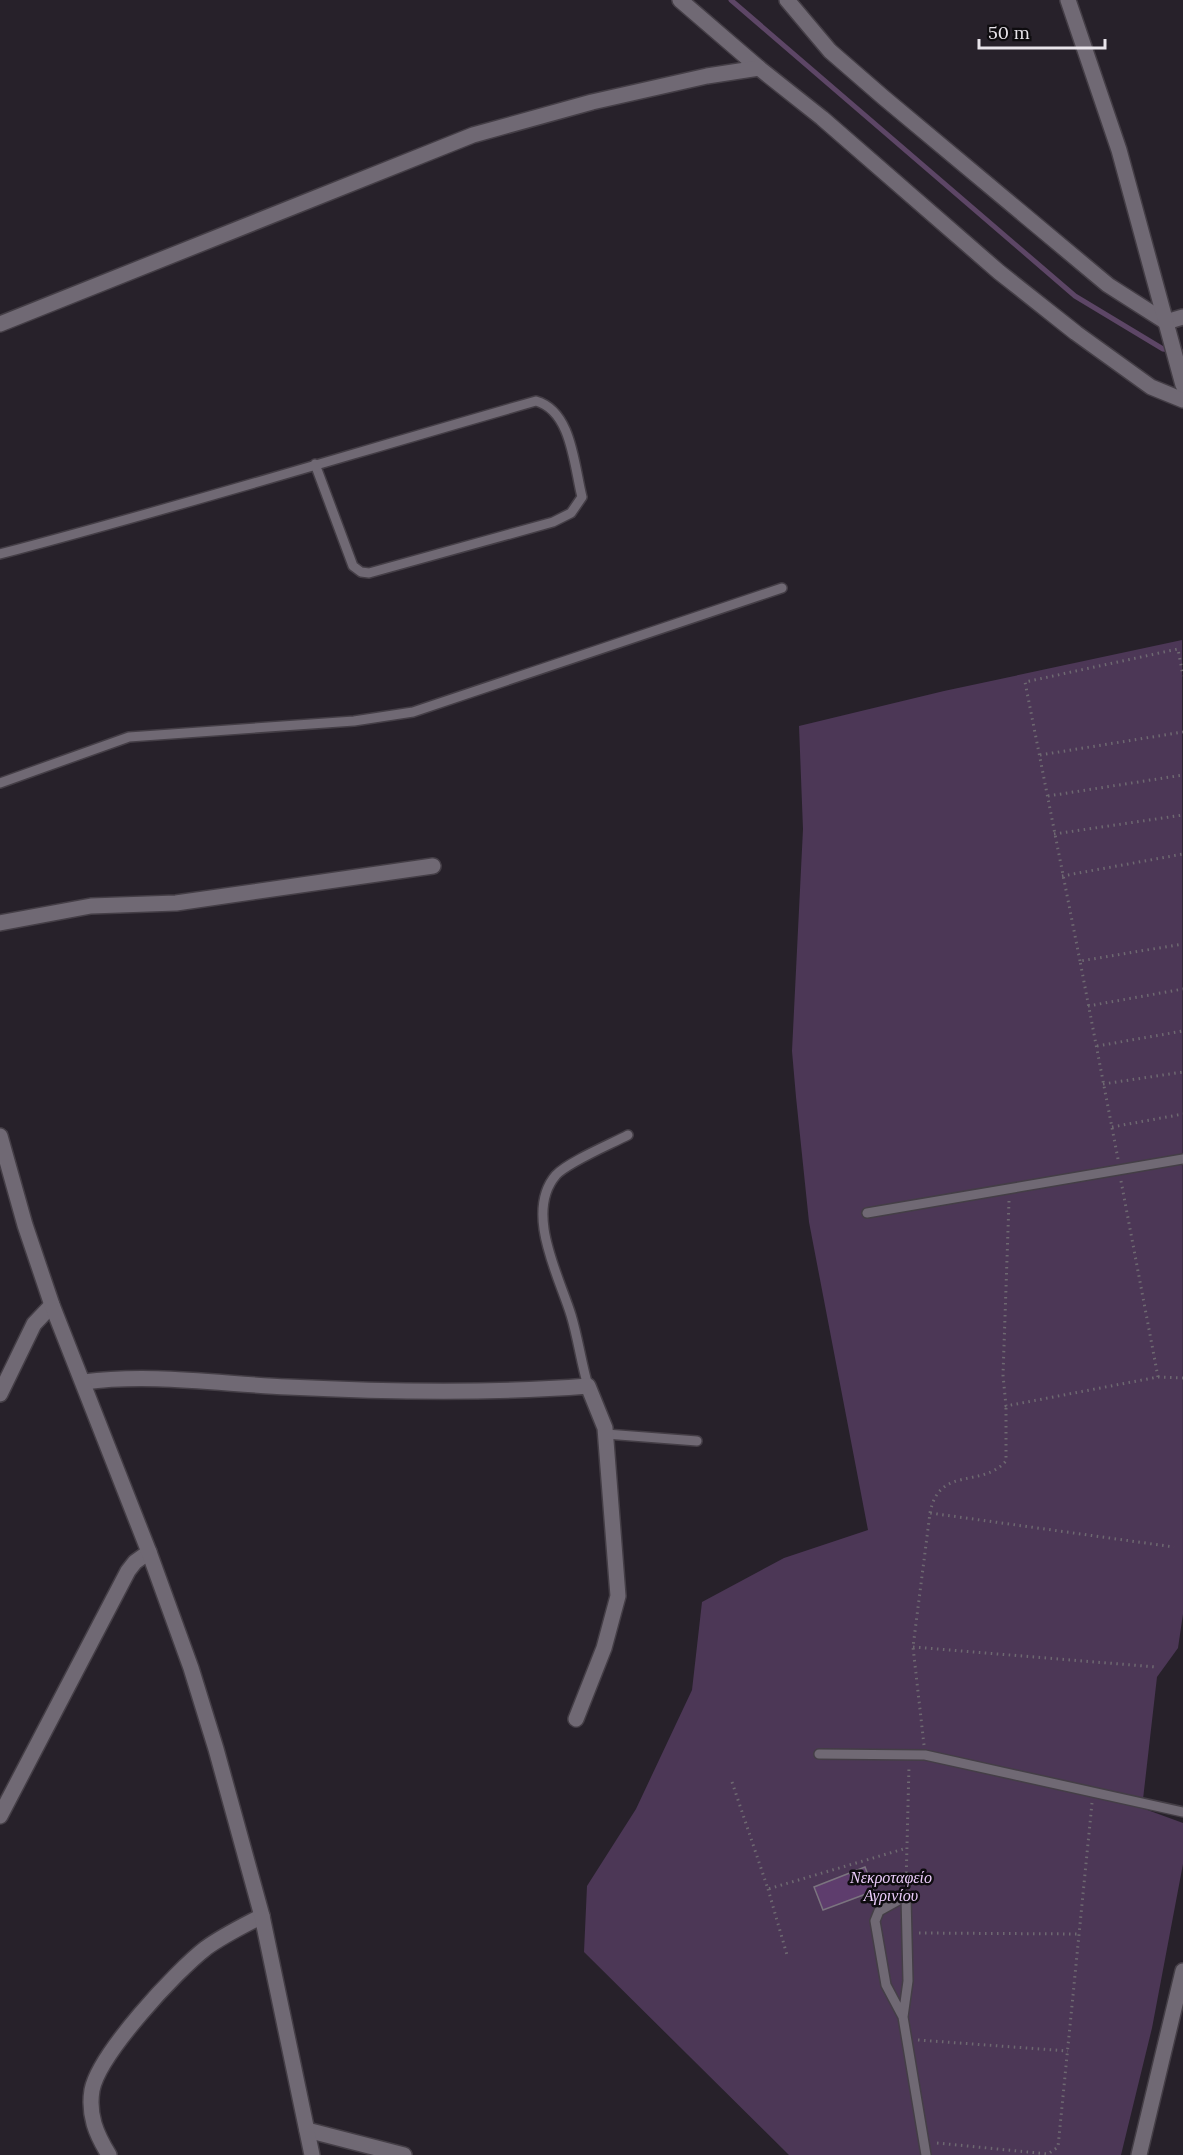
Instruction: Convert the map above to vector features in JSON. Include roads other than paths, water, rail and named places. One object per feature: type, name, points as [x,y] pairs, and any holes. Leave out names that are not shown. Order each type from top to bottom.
[{"type":"street","points":[[680,0],[759,68],[822,118],[999,272],[1091,345],[1151,387],[1183,400]]},
{"type":"street","points":[[787,0],[830,51],[1108,285],[1166,322],[1183,317]]},
{"type":"street","points":[[1068,0],[1119,150],[1182,383]]},
{"type":"street","points":[[0,324],[473,135],[592,102],[707,76],[759,68]]},
{"type":"street","points":[[0,922],[79,908],[176,903],[433,866]]},
{"type":"street","points":[[0,1136],[25,1225],[52,1305],[149,1552],[198,1689],[238,1823],[262,1916],[312,2155]]},
{"type":"street","points":[[0,1394],[37,1319],[52,1305]]},
{"type":"street","points":[[84,1382],[125,1378],[292,1387],[510,1392],[588,1386],[603,1420],[606,1434],[618,1596],[604,1648],[576,1719]]},
{"type":"street","points":[[0,1816],[128,1571],[135,1562],[149,1552]]},
{"type":"street","points":[[109,2155],[91,2117],[92,2091],[104,2063],[177,1975],[213,1943],[262,1916]]},
{"type":"street","points":[[1139,2155],[1183,1971]]},
{"type":"street","points":[[307,2130],[404,2155]]},
{"type":"lane","points":[[0,554],[107,526],[315,464],[536,401],[546,404],[555,411],[567,434],[582,497],[571,513],[553,522],[369,573],[361,572],[353,566],[315,464]]},
{"type":"lane","points":[[0,783],[129,737],[354,722],[413,712],[782,588]]},
{"type":"lane","points":[[588,1386],[575,1330],[545,1238],[545,1202],[551,1182],[561,1171],[628,1135]]},
{"type":"lane","points":[[867,1213],[1183,1160]]},
{"type":"lane","points":[[606,1434],[697,1441]]},
{"type":"lane","points":[[819,1754],[926,1755],[1183,1812]]},
{"type":"lane","points":[[903,2017],[908,1981],[906,1896],[879,1911],[875,1921],[886,1985],[903,2017],[926,2155]]},
{"type":"waterway","points":[[731,0],[1075,296],[1163,349],[1183,352]]},
{"type":"park label","name":"Νεκροταφείο Αγρινίου","points":[[891,1886]]}]
